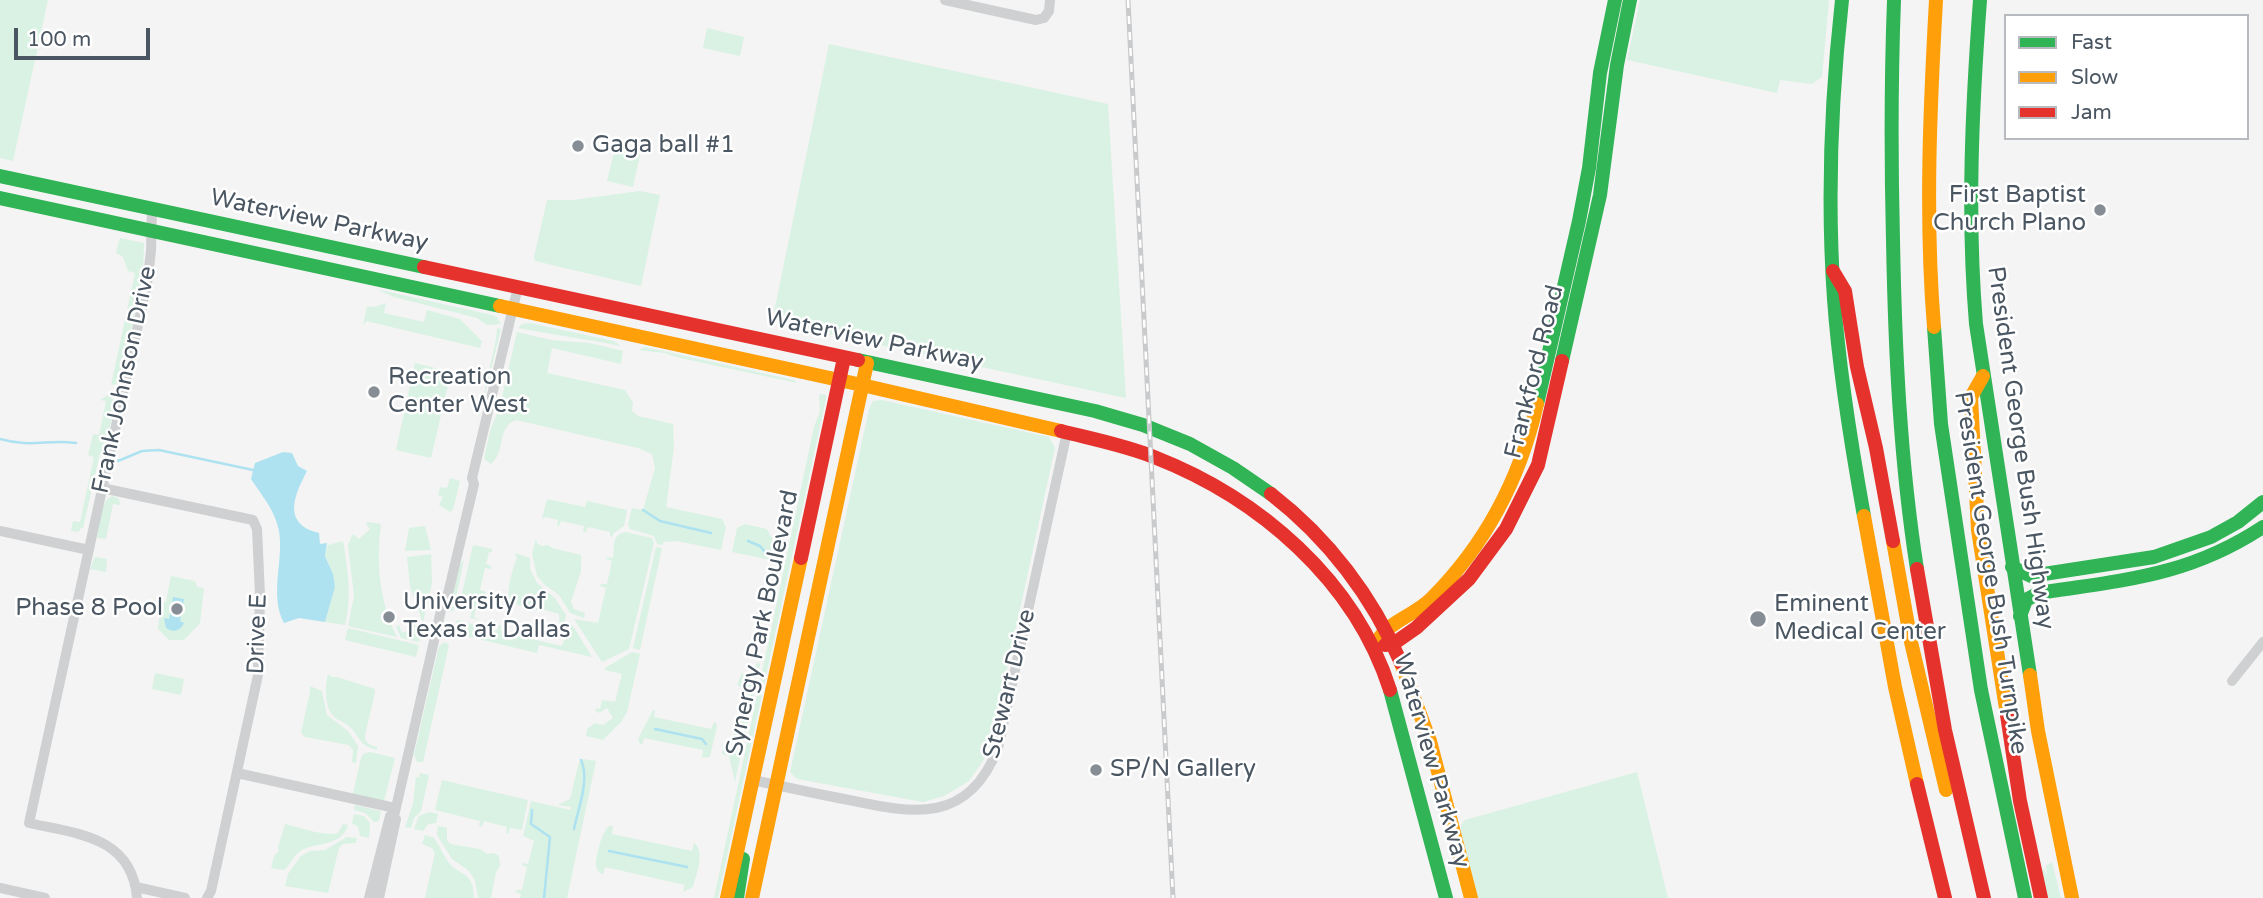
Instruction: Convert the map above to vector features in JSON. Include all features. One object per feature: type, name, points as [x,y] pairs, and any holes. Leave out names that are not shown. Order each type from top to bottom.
[{"type":"main road","name":"Frankford Road","points":[[1374,647],[1393,644],[1435,612],[1475,572],[1506,529],[1532,481],[1543,448],[1586,223],[1589,168],[1600,73],[1615,0]]},
{"type":"main road","name":"Frankford Road","points":[[1374,647],[1386,629],[1427,603],[1451,579],[1482,539],[1513,485],[1532,427],[1586,223],[1604,174],[1617,65],[1630,0]]},
{"type":"main road","points":[[1842,0],[1832,121],[1830,199],[1833,271],[1845,400],[1883,621],[1909,750],[1945,898]]},
{"type":"main road","points":[[1894,0],[1891,117],[1893,287],[1902,447],[1925,619],[1948,745],[1984,898]]},
{"type":"main road","name":"President George Bush Turnpike","points":[[1936,0],[1930,101],[1931,279],[1941,424],[1981,690],[2025,898]]},
{"type":"main road","name":"President George Bush Highway","points":[[1980,0],[1970,125],[1969,205],[1973,290],[1983,376],[2047,785],[2072,898]]},
{"type":"main road","name":"Waterview Parkway","points":[[0,176],[1095,411],[1172,435],[1222,460],[1289,508],[1330,547],[1366,596],[1393,644],[1425,727],[1471,898]]},
{"type":"main road","points":[[18,202],[23,181]]},
{"type":"main road","name":"Waterview Parkway","points":[[0,198],[862,385],[1067,432],[1143,452],[1172,463],[1227,493],[1274,526],[1324,575],[1344,599],[1374,647],[1401,730],[1446,898]]},
{"type":"main road","points":[[1833,271],[1845,291],[1855,355],[1876,448],[1924,704],[1957,831],[1971,846]]},
{"type":"main road","points":[[753,361],[758,339]]},
{"type":"main road","name":"Synergy Park Boulevard","points":[[727,898],[844,358]]},
{"type":"main road","name":"Synergy Park Boulevard","points":[[752,898],[867,363]]},
{"type":"main road","points":[[1983,376],[1972,397],[1978,530],[2020,801],[2041,898]]},
{"type":"main road","points":[[1274,526],[1289,508]]},
{"type":"main road","points":[[2012,567],[2031,576],[2157,557],[2199,544],[2261,508]]},
{"type":"main road","points":[[2020,618],[2026,600],[2039,593],[2159,574],[2203,562],[2233,547],[2263,527]]},
{"type":"main road","points":[[2157,557],[2159,574]]},
{"type":"main road","points":[[737,898],[743,859],[738,848]]},
{"type":"street","points":[[945,0],[1035,19],[1044,18],[1049,11],[1050,0]]},
{"type":"street","name":"Frank Johnson Drive","points":[[137,892],[122,858],[107,844],[93,837],[29,823],[147,285],[152,208]]},
{"type":"street","points":[[369,898],[390,816],[395,810],[442,606],[440,600],[467,482],[472,478],[518,287]]},
{"type":"street","name":"Stewart Drive","points":[[753,780],[884,808],[921,812],[952,802],[972,789],[981,779],[998,748],[1067,432]]},
{"type":"street","name":"Drive E","points":[[102,488],[253,520],[257,529],[258,675],[211,891],[207,898]]},
{"type":"street","points":[[0,531],[89,550]]},
{"type":"street","points":[[2232,681],[2263,642]]},
{"type":"street","points":[[237,772],[395,810]]},
{"type":"street","points":[[379,898],[397,818],[395,810]]},
{"type":"street","points":[[0,888],[45,898]]},
{"type":"street","points":[[137,892],[185,898]]},
{"type":"green space","points":[[0,0],[48,0],[13,161],[0,158]]},
{"type":"green space","points":[[1640,0],[1829,0],[1822,77],[1812,84],[1780,80],[1777,93],[1627,60]]},
{"type":"green space","points":[[707,28],[744,37],[740,56],[703,48]]},
{"type":"green space","points":[[829,44],[1108,104],[1126,398],[772,322]]},
{"type":"green space","points":[[616,144],[641,150],[633,187],[607,181]]},
{"type":"green space","points":[[640,191],[660,195],[641,286],[535,261],[547,200],[573,200]]},
{"type":"green space","points":[[120,238],[144,243],[143,276],[120,380],[111,385],[135,273],[128,271],[123,257],[116,253]]},
{"type":"green space","points":[[376,289],[492,315],[497,317],[501,324],[487,325],[477,318],[394,297]]},
{"type":"green space","points":[[386,303],[384,313],[424,322],[427,310],[460,319],[482,341],[480,348],[366,321],[363,326],[367,306]]},
{"type":"green space","points":[[530,323],[614,341],[621,346],[518,328],[522,324]]},
{"type":"green space","points":[[497,328],[501,329],[476,430],[496,339]]},
{"type":"green space","points":[[517,332],[623,351],[621,364],[552,348],[547,373],[625,390],[633,403],[632,411],[638,416],[673,424],[674,447],[666,507],[722,519],[726,527],[721,550],[677,541],[657,544],[654,536],[630,529],[628,524],[632,508],[643,510],[655,468],[652,454],[638,448],[516,420],[506,428],[496,459],[491,464],[484,459],[490,431],[500,406]]},
{"type":"green space","points":[[645,347],[794,380],[797,383],[665,353],[638,350]]},
{"type":"green space","points":[[415,363],[451,372],[431,458],[396,450]]},
{"type":"green space","points":[[821,394],[826,395],[826,399],[718,898],[714,898],[814,427],[820,411]]},
{"type":"green space","points":[[108,395],[115,404],[104,452],[100,453],[83,528],[78,532],[71,531],[73,521],[80,522],[94,457],[88,455],[93,434],[99,435],[106,401],[100,400]]},
{"type":"green space","points":[[882,400],[1049,437],[1055,448],[989,752],[969,781],[944,796],[923,802],[797,779],[790,772],[869,409],[873,401]]},
{"type":"green space","points":[[450,478],[460,481],[453,510],[450,512],[439,505],[443,497],[438,495],[440,487],[447,488]]},
{"type":"green space","points":[[113,496],[119,499],[120,505],[113,504],[106,539],[97,538],[102,508],[108,498]]},
{"type":"green space","points":[[547,499],[585,507],[587,501],[627,510],[624,526],[612,537],[610,532],[588,527],[586,532],[583,532],[584,526],[561,521],[557,526],[558,520],[546,517],[542,519]]},
{"type":"green space","points":[[366,524],[381,524],[380,582],[386,609],[397,637],[348,626],[354,596],[348,545],[353,534],[359,539],[370,529]]},
{"type":"green space","points":[[745,524],[767,529],[776,546],[776,561],[732,552],[737,528]]},
{"type":"green space","points":[[425,526],[431,550],[405,551],[409,528]]},
{"type":"green space","points":[[625,532],[652,538],[654,543],[629,649],[602,662],[574,619],[598,623],[606,588],[600,586],[607,584],[612,561],[606,559],[613,558],[616,539]]},
{"type":"green space","points":[[536,539],[541,546],[548,545],[581,555],[581,571],[571,602],[574,609],[585,613],[584,618],[570,613],[559,595],[537,576],[532,553]]},
{"type":"green space","points":[[343,541],[349,593],[345,625],[325,622],[335,587],[325,555],[328,545]]},
{"type":"green space","points":[[473,545],[492,549],[486,564],[491,566],[491,569],[485,568],[480,590],[486,592],[485,595],[479,594],[474,617],[479,620],[470,618],[475,598],[473,595],[468,596],[465,608],[459,607]]},
{"type":"green space","points":[[656,547],[662,548],[640,650],[633,648]]},
{"type":"green space","points":[[515,553],[530,558],[530,569],[537,583],[555,598],[566,615],[563,631],[560,630],[559,614],[526,608],[509,601],[510,579],[517,558]]},
{"type":"green space","points":[[431,554],[432,583],[423,623],[410,586],[407,557]]},
{"type":"green space","points":[[95,557],[107,559],[106,572],[90,569]]},
{"type":"green space","points":[[464,560],[453,611],[447,612],[457,568]]},
{"type":"green space","points":[[171,576],[195,581],[197,587],[204,588],[200,623],[184,640],[169,640],[158,629],[161,601],[166,602]]},
{"type":"green space","points":[[457,620],[497,631],[499,625],[501,631],[524,637],[525,632],[528,632],[527,638],[562,646],[570,621],[592,657],[539,645],[537,653],[453,633]]},
{"type":"green space","points":[[415,621],[421,634],[419,642],[401,638],[396,626],[399,625],[402,633],[411,629],[409,623]]},
{"type":"green space","points":[[348,628],[419,645],[416,657],[345,640]]},
{"type":"green space","points":[[445,642],[449,645],[423,762],[417,762],[414,755],[439,646]]},
{"type":"green space","points":[[632,652],[640,654],[627,712],[603,740],[586,736],[587,729],[595,723],[603,725],[613,718],[607,708],[599,713],[595,712],[596,708],[600,709],[602,700],[615,702],[622,674],[605,668]]},
{"type":"green space","points":[[758,662],[760,664],[735,782],[729,756],[722,754],[724,743],[732,743],[744,689],[737,685],[742,673],[749,676]]},
{"type":"green space","points":[[155,673],[184,679],[181,695],[152,689]]},
{"type":"green space","points":[[328,674],[375,689],[365,739],[377,747],[377,750],[363,743],[349,726],[331,713],[326,696]]},
{"type":"green space","points":[[310,686],[322,691],[327,715],[348,731],[358,746],[356,763],[352,762],[353,750],[349,745],[305,737],[301,733]]},
{"type":"green space","points":[[653,710],[654,717],[711,729],[714,722],[716,723],[710,757],[702,758],[703,750],[644,738],[642,745],[640,744],[638,739]]},
{"type":"green space","points":[[370,752],[395,758],[384,801],[353,794],[361,758],[363,754]]},
{"type":"green space","points":[[583,759],[596,761],[567,898],[520,898],[521,894],[516,890],[522,890],[527,867],[522,865],[528,864],[534,841],[523,836],[531,801],[570,810],[571,807],[558,805],[570,799],[579,762]]},
{"type":"green space","points":[[1637,772],[1668,898],[1478,898],[1461,832],[1461,825],[1465,820]]},
{"type":"green space","points":[[420,773],[429,775],[421,811],[414,818],[411,828],[405,827],[413,804],[416,777],[419,778]]},
{"type":"green space","points":[[442,780],[528,800],[522,830],[510,828],[508,834],[507,827],[484,821],[482,827],[479,826],[480,821],[435,810]]},
{"type":"green space","points":[[355,805],[381,811],[379,821],[374,822],[365,813],[354,810]]},
{"type":"green space","points":[[429,812],[438,814],[436,823],[428,824],[423,831],[414,829],[419,816]]},
{"type":"green space","points":[[354,814],[364,816],[370,823],[369,838],[360,836],[358,827],[352,823]]},
{"type":"green space","points":[[285,824],[333,834],[338,833],[343,824],[348,825],[345,832],[334,841],[299,852],[284,870],[271,868],[274,856],[279,851]]},
{"type":"green space","points":[[438,826],[447,828],[447,840],[450,844],[480,849],[487,854],[494,853],[499,856],[500,866],[496,872],[491,898],[478,898],[475,880],[468,870],[452,859],[437,835]]},
{"type":"green space","points":[[609,826],[613,826],[612,834],[692,851],[694,843],[698,847],[700,857],[693,887],[683,892],[685,885],[605,867],[603,875],[597,869],[596,861],[602,838]]},
{"type":"green space","points":[[425,835],[434,838],[449,863],[469,879],[474,898],[425,898],[435,853],[432,848],[422,844]]},
{"type":"green space","points":[[347,837],[357,838],[356,843],[343,844],[339,848],[328,893],[285,886],[288,874],[301,856],[310,851],[325,850]]},
{"type":"green space","points":[[2052,862],[2061,898],[2045,898],[2040,872],[2044,869],[2047,876],[2046,866]]},
{"type":"water","points":[[283,452],[292,453],[298,466],[307,471],[298,489],[295,515],[299,523],[307,529],[319,533],[320,544],[327,543],[325,556],[335,587],[325,622],[299,618],[284,623],[280,612],[277,589],[279,531],[271,510],[251,479],[255,463]]},
{"type":"water","name":"Phase 8 Pool","points":[[173,597],[184,599],[180,621],[184,623],[174,631],[166,628],[164,618],[169,619]]},
{"type":"waterway","points":[[0,439],[21,443],[76,443]]},
{"type":"waterway","points":[[118,461],[142,451],[159,450],[253,470]]},
{"type":"waterway","points":[[643,510],[660,521],[711,533]]},
{"type":"waterway","points":[[748,541],[760,546],[765,552]]},
{"type":"waterway","points":[[655,729],[702,739],[706,744]]},
{"type":"waterway","points":[[574,829],[584,785],[581,760]]},
{"type":"waterway","points":[[532,810],[531,824],[550,837],[544,898]]},
{"type":"waterway","points":[[609,851],[687,867]]},
{"type":"railway","points":[[1128,0],[1173,898]]},
{"type":"traffic: fast","points":[[1537,404],[1579,221],[1589,168],[1600,73],[1615,0]]},
{"type":"traffic: fast","points":[[1562,361],[1600,195],[1617,65],[1630,0]]},
{"type":"traffic: fast","points":[[1842,0],[1831,149],[1832,262],[1842,380],[1864,516]]},
{"type":"traffic: fast","points":[[1894,0],[1892,210],[1895,322],[1902,446],[1917,569]]},
{"type":"traffic: fast","points":[[1980,0],[1972,162],[1973,284],[1976,324],[2030,675]]},
{"type":"traffic: fast","points":[[0,176],[424,267]]},
{"type":"traffic: fast","points":[[0,198],[500,306]]},
{"type":"traffic: fast","points":[[1934,327],[1941,424],[1981,690],[2025,898]]},
{"type":"traffic: fast","points":[[858,360],[1095,411],[1143,425],[1190,444],[1233,468],[1271,494]]},
{"type":"traffic: fast","points":[[2012,567],[2031,576],[2154,557],[2211,537],[2238,522],[2263,502]]},
{"type":"traffic: fast","points":[[2020,616],[2026,600],[2039,593],[2155,574],[2209,556],[2263,527]]},
{"type":"traffic: fast","points":[[1390,690],[1446,898]]},
{"type":"traffic: fast","points":[[737,898],[743,859]]},
{"type":"traffic: slow","points":[[1934,327],[1929,204],[1936,0]]},
{"type":"traffic: slow","points":[[500,306],[1061,431]]},
{"type":"traffic: slow","points":[[752,898],[867,363]]},
{"type":"traffic: slow","points":[[1983,376],[1971,397],[1978,530],[2007,715]]},
{"type":"traffic: slow","points":[[1380,637],[1391,626],[1431,599],[1484,533],[1521,459],[1537,404]]},
{"type":"traffic: slow","points":[[1864,516],[1895,687],[1917,784]]},
{"type":"traffic: slow","points":[[1893,541],[1911,642],[1946,790]]},
{"type":"traffic: slow","points":[[727,898],[801,558]]},
{"type":"traffic: slow","points":[[1401,663],[1430,741],[1471,898]]},
{"type":"traffic: slow","points":[[2030,675],[2038,731],[2072,898]]},
{"type":"traffic: jam","points":[[424,267],[858,360]]},
{"type":"traffic: jam","points":[[1833,271],[1845,291],[1857,367],[1876,448],[1893,541]]},
{"type":"traffic: jam","points":[[801,558],[844,358]]},
{"type":"traffic: jam","points":[[1385,645],[1393,644],[1416,628],[1469,579],[1506,529],[1538,465],[1562,361]]},
{"type":"traffic: jam","points":[[1061,431],[1154,457],[1193,474],[1266,520],[1328,579],[1353,613],[1374,650],[1390,690]]},
{"type":"traffic: jam","points":[[1271,494],[1292,511],[1347,570],[1377,615],[1401,663]]},
{"type":"traffic: jam","points":[[1917,569],[1945,730],[1984,898]]},
{"type":"traffic: jam","points":[[2007,715],[2020,801],[2041,898]]},
{"type":"traffic: jam","points":[[1917,784],[1945,898]]},
{"type":"place","name":"Gaga ball #1","points":[[578,146]]},
{"type":"place","name":"First Baptist Church Plano","points":[[2100,210]]},
{"type":"place","name":"Recreation Center West","points":[[374,392]]},
{"type":"place","name":"Phase 8 Pool","points":[[177,609]]},
{"type":"place","name":"University of Texas at Dallas","points":[[389,617]]},
{"type":"place","name":"Eminent Medical Center","points":[[1758,619]]},
{"type":"place","name":"SP/N Gallery","points":[[1096,770]]}]
